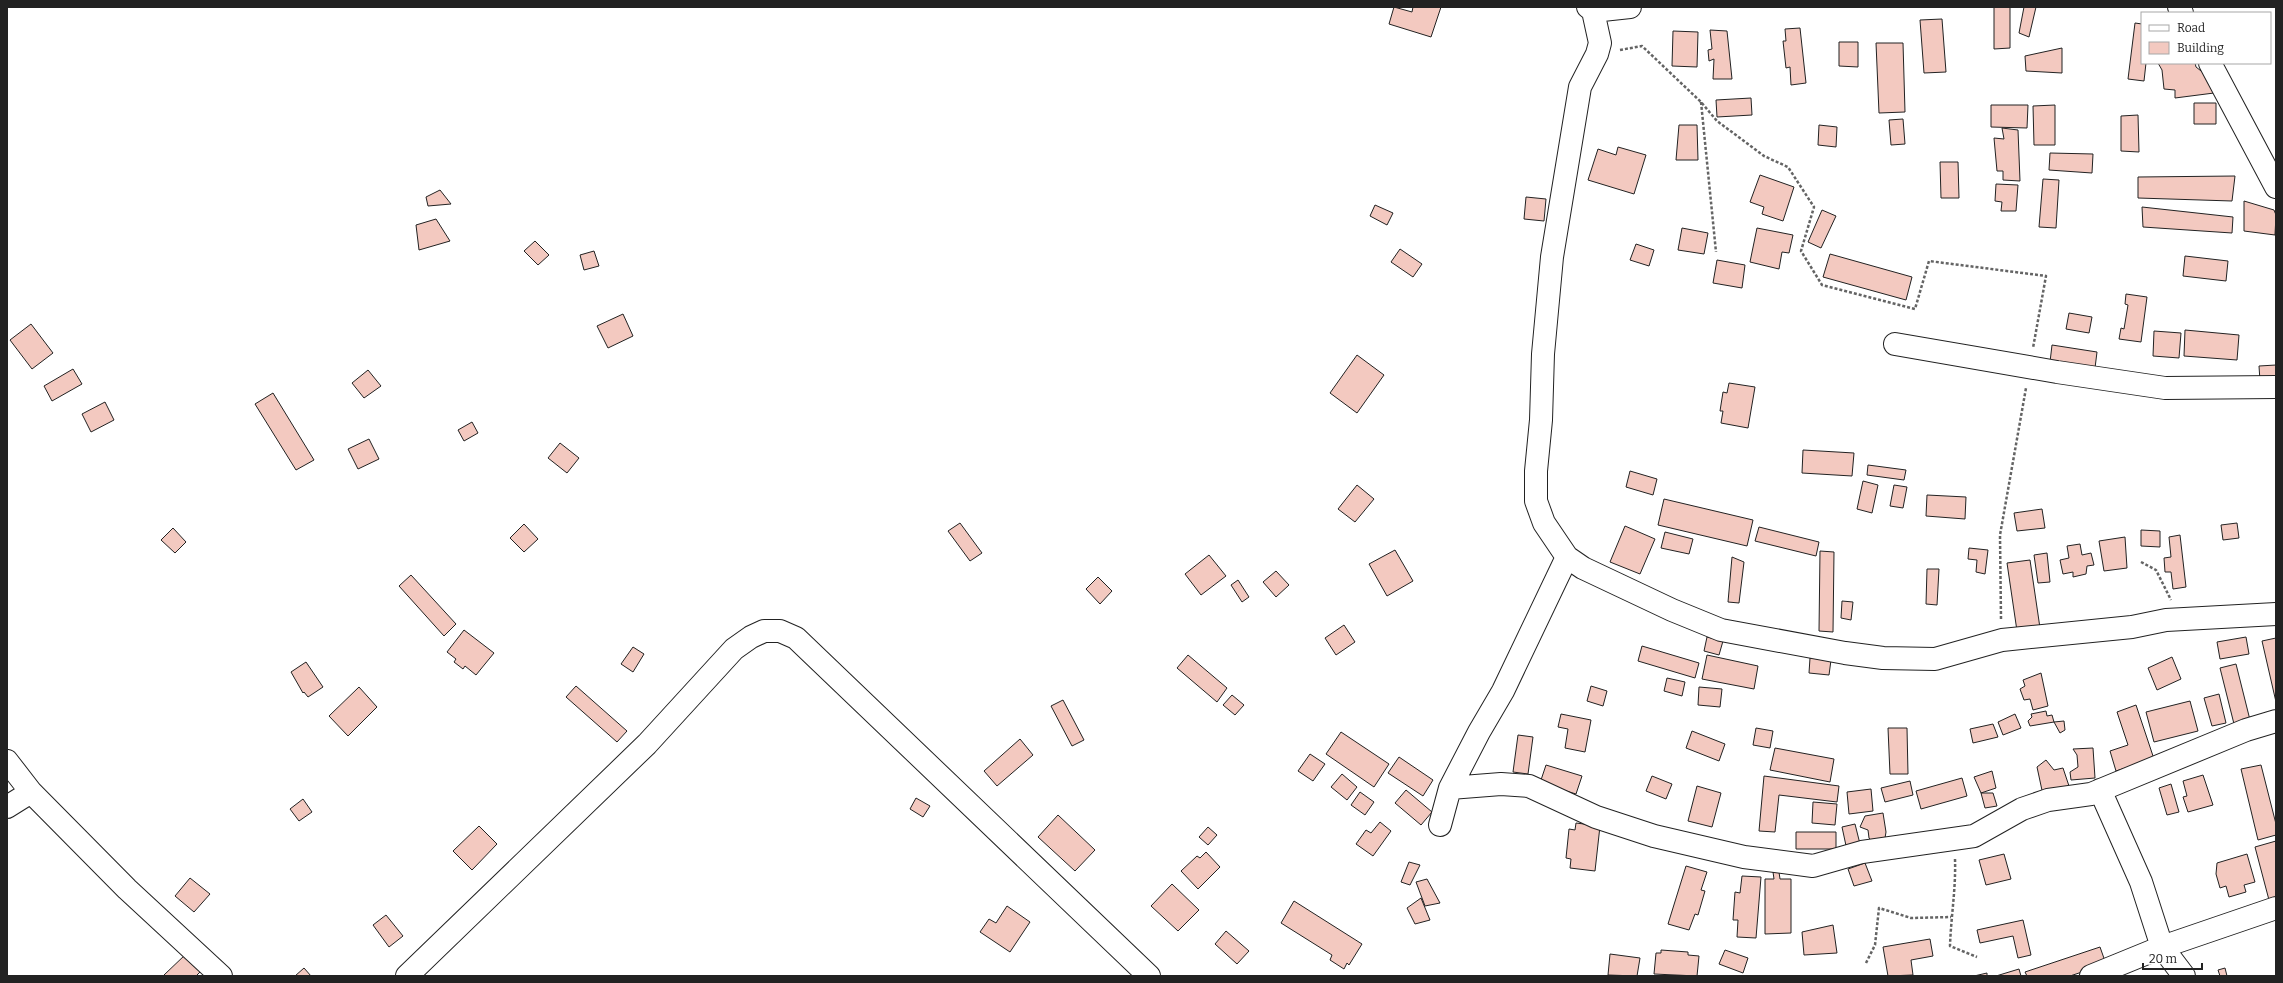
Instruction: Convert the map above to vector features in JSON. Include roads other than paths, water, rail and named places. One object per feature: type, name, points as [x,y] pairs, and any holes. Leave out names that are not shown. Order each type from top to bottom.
[{"type":"street","points":[[1630,7],[1590,9],[1600,43],[1597,54],[1580,87],[1552,257],[1543,354],[1541,420],[1536,471],[1536,501],[1544,523],[1566,557],[1583,568],[1672,610],[1721,630],[1883,658],[1935,659],[2002,640],[2132,627],[2178,619],[2276,614]]},
{"type":"street","points":[[2211,64],[2276,187]]},
{"type":"street","points":[[1895,344],[2165,388],[2276,387]]},
{"type":"street","points":[[1440,825],[1450,788],[1506,684],[1566,557]]},
{"type":"street","points":[[407,976],[647,744],[734,649],[751,637],[764,631],[780,631],[796,638],[848,686],[1041,875],[1149,976]]},
{"type":"street","points":[[1450,788],[1501,784],[1529,786],[1596,817],[1654,836],[1744,857],[1813,866],[1862,852],[1974,836],[2022,809],[2048,800],[2091,794],[2246,730],[2276,721]]},
{"type":"street","points":[[7,761],[31,792],[127,889],[221,976]]},
{"type":"street","points":[[2100,790],[2141,882],[2162,947],[2184,976]]},
{"type":"street","points":[[7,807],[31,792]]},
{"type":"street","points":[[2091,976],[2162,947],[2276,908]]}]
